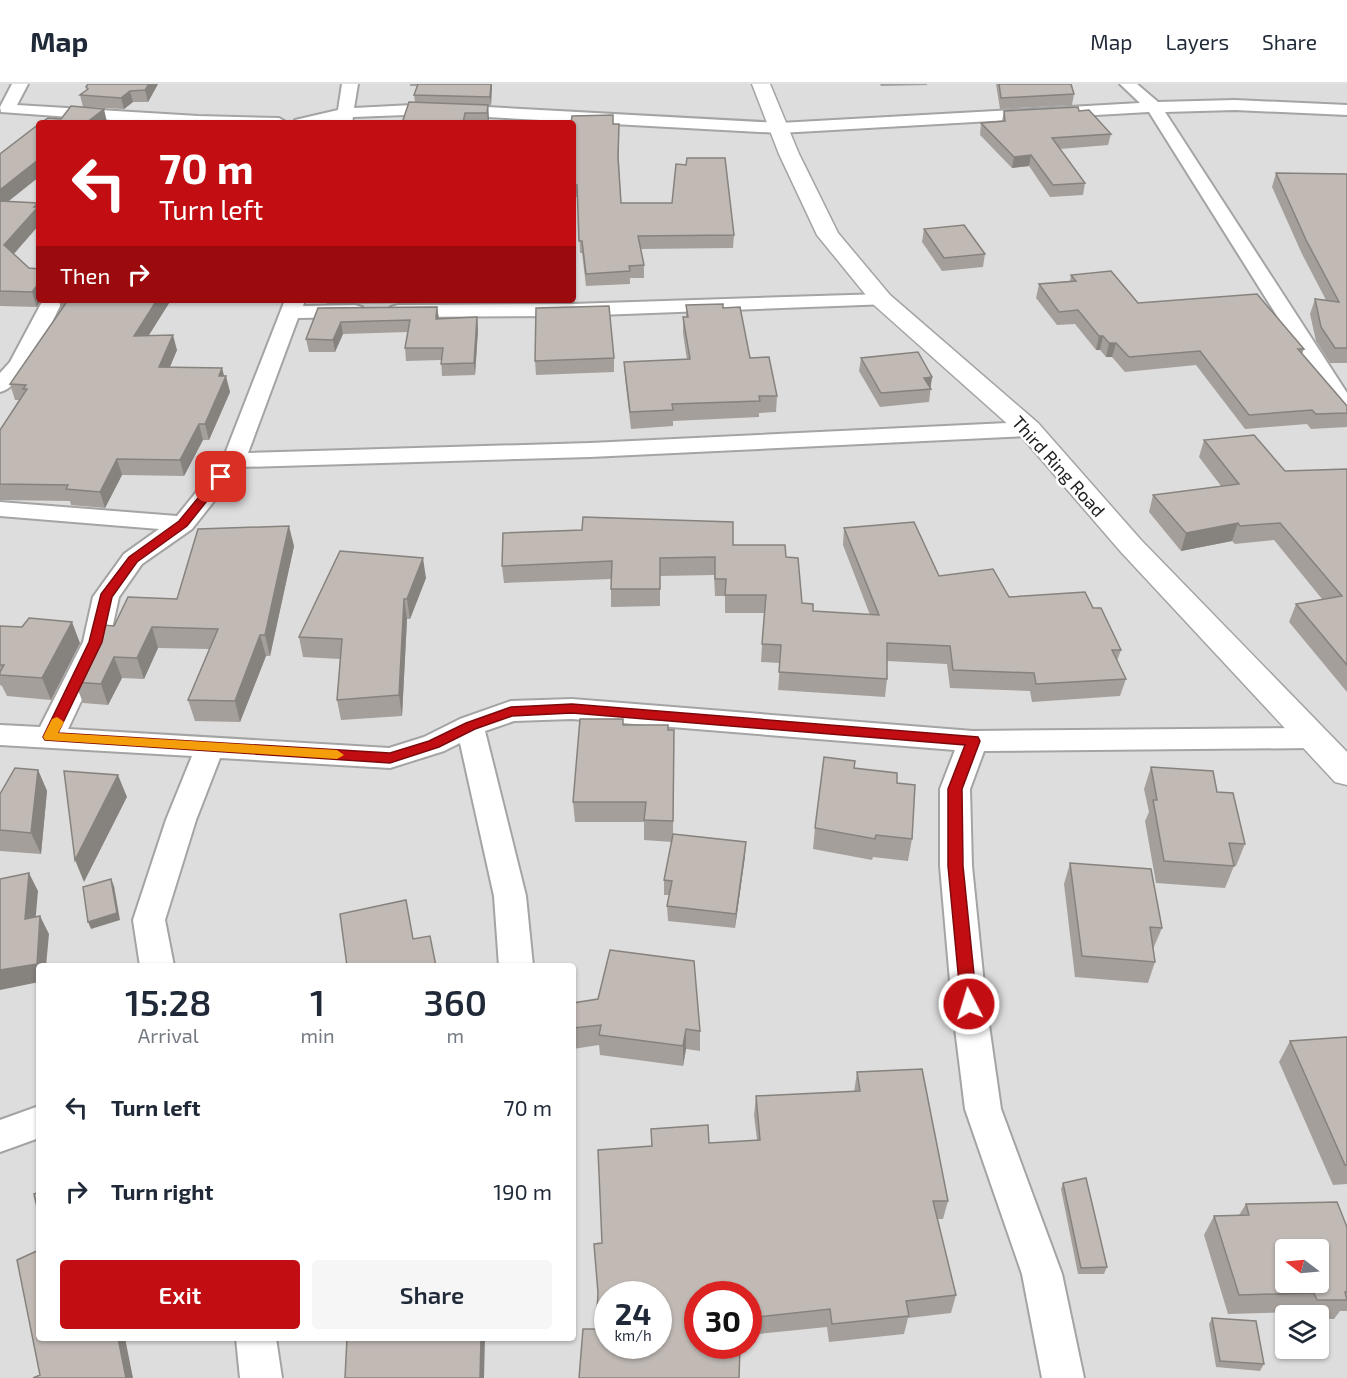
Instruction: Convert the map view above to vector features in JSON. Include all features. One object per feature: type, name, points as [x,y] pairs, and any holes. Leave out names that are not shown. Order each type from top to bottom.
[{"type":"street","points":[[20,84],[4,112],[133,120]]},
{"type":"street","points":[[345,118],[350,84]]},
{"type":"street","name":"Third Ring Road","points":[[761,84],[789,154],[828,235],[882,300],[1029,429],[1131,546],[1347,773]]},
{"type":"street","points":[[1128,84],[1154,106],[1347,410]]},
{"type":"street","points":[[327,120],[461,110],[605,120],[780,128],[1154,106],[1235,105],[1341,110],[1347,126]]},
{"type":"street","points":[[50,737],[96,642],[106,597],[133,559],[183,524],[234,460],[294,306],[572,310],[882,300]]},
{"type":"street","points":[[0,386],[19,364],[51,303]]},
{"type":"street","points":[[234,460],[590,450],[1029,429]]},
{"type":"street","points":[[0,509],[183,524]]},
{"type":"street","points":[[0,735],[390,758],[434,744],[470,726],[511,711],[572,709],[973,741],[1312,738]]},
{"type":"street","points":[[470,726],[510,896],[516,963]]},
{"type":"street","points":[[973,741],[955,789],[956,866],[969,1004],[983,1109],[1042,1274],[1063,1378]]},
{"type":"street","points":[[157,963],[149,920],[182,820],[210,747]]},
{"type":"street","points":[[0,1136],[36,1123]]},
{"type":"street","points":[[256,1341],[261,1378]]},
{"type":"shaded area","points":[[0,84],[1347,84],[1347,1378],[0,1378]]},
{"type":"building","points":[[88,84],[149,84],[145,90],[130,91],[121,98],[80,95],[88,89],[86,87]]},
{"type":"building","points":[[418,84],[491,84],[490,97],[414,95]]},
{"type":"building","points":[[999,84],[1071,84],[1074,94],[1001,98]]},
{"type":"building","points":[[409,102],[488,105],[487,113],[465,113],[464,120],[403,120]]},
{"type":"building","points":[[71,106],[104,109],[90,120],[45,120],[48,118],[61,119]]},
{"type":"building","points":[[1078,107],[1079,111],[1089,110],[1111,134],[1052,138],[1085,183],[1053,185],[1031,155],[1014,157],[981,123],[1005,121],[1004,111]]},
{"type":"building","points":[[613,115],[613,124],[619,124],[618,157],[621,203],[672,203],[676,164],[686,165],[687,158],[725,158],[734,235],[638,236],[644,265],[629,266],[630,271],[586,274],[582,241],[579,241],[576,120],[571,120],[572,116]]},
{"type":"building","points":[[36,126],[36,161],[0,190],[0,154]]},
{"type":"building","points":[[1276,173],[1347,174],[1347,348],[1335,348],[1321,327],[1315,299],[1339,302],[1306,240]]},
{"type":"building","points":[[0,201],[36,203],[34,207],[36,209],[4,245],[29,268],[36,269],[36,287],[32,292],[0,291]]},
{"type":"building","points":[[964,225],[985,254],[944,258],[924,229]]},
{"type":"building","points":[[1111,271],[1138,303],[1257,294],[1304,349],[1298,349],[1347,406],[1347,413],[1316,414],[1312,410],[1249,415],[1200,351],[1129,357],[1116,343],[1109,343],[1103,336],[1099,336],[1078,310],[1059,312],[1039,284],[1076,281],[1071,275]]},
{"type":"building","points":[[66,303],[155,303],[134,336],[173,335],[159,367],[222,368],[219,376],[226,376],[205,424],[199,424],[180,460],[117,459],[100,492],[66,489],[68,485],[0,484],[0,430],[27,389],[23,389],[26,385],[10,384]]},
{"type":"building","points":[[723,304],[723,308],[740,307],[750,358],[769,357],[777,396],[759,396],[760,401],[672,404],[673,410],[630,412],[624,362],[690,359],[683,317],[688,317],[686,305]]},
{"type":"building","points":[[609,306],[614,358],[535,361],[536,308]]},
{"type":"building","points":[[437,307],[436,319],[477,317],[474,363],[441,364],[443,348],[405,348],[410,320],[341,322],[333,340],[306,339],[318,308]]},
{"type":"building","points":[[918,352],[932,377],[924,378],[931,389],[881,393],[861,358]]},
{"type":"building","points":[[1254,435],[1285,471],[1347,469],[1347,665],[1296,604],[1342,596],[1280,523],[1240,526],[1238,523],[1186,533],[1153,495],[1239,484],[1204,440]]},
{"type":"building","points":[[583,517],[733,522],[733,545],[785,545],[786,557],[798,558],[802,603],[813,604],[813,611],[879,615],[844,528],[914,522],[939,576],[993,569],[1009,597],[1085,592],[1093,608],[1101,608],[1121,650],[1112,650],[1126,679],[1036,684],[1034,673],[953,670],[950,646],[887,643],[887,679],[779,672],[781,645],[762,644],[766,595],[725,595],[726,579],[715,579],[715,557],[660,558],[660,589],[611,589],[612,561],[502,566],[503,533],[582,530]]},
{"type":"building","points":[[289,526],[265,635],[260,635],[235,701],[188,700],[218,629],[152,627],[137,658],[114,657],[101,684],[75,682],[103,625],[114,626],[128,597],[177,599],[198,529]]},
{"type":"building","points":[[340,551],[423,558],[407,599],[404,599],[399,695],[337,700],[342,639],[299,637]]},
{"type":"building","points":[[29,618],[72,622],[42,678],[0,675],[4,665],[0,665],[0,626],[22,627]]},
{"type":"building","points":[[580,719],[623,719],[623,725],[668,725],[668,730],[674,730],[673,821],[644,820],[646,802],[573,802]]},
{"type":"building","points":[[824,757],[855,761],[854,768],[897,773],[897,783],[915,785],[912,839],[876,835],[875,839],[815,828]]},
{"type":"building","points":[[1151,767],[1213,771],[1217,792],[1233,793],[1245,844],[1229,843],[1234,866],[1164,861],[1153,800],[1157,800]]},
{"type":"building","points":[[15,768],[38,770],[31,833],[0,830],[0,794]]},
{"type":"building","points":[[64,771],[118,775],[75,860]]},
{"type":"building","points":[[673,834],[746,842],[736,914],[667,906],[672,881],[664,880]]},
{"type":"building","points":[[1070,863],[1151,869],[1162,928],[1150,927],[1155,962],[1082,956]]},
{"type":"building","points":[[29,873],[25,919],[40,916],[36,964],[0,970],[0,879]]},
{"type":"building","points":[[111,879],[117,913],[88,922],[83,887]]},
{"type":"building","points":[[406,900],[413,939],[430,936],[435,963],[347,963],[340,914]]},
{"type":"building","points":[[610,950],[694,961],[700,1031],[686,1029],[683,1046],[599,1035],[601,1025],[576,1028],[576,1003],[598,999]]},
{"type":"building","points":[[1347,1037],[1347,1165],[1345,1165],[1290,1041]]},
{"type":"building","points":[[922,1069],[948,1201],[933,1201],[956,1295],[906,1301],[909,1316],[832,1324],[830,1309],[762,1316],[762,1281],[684,1281],[684,1359],[740,1359],[739,1378],[579,1378],[583,1329],[594,1329],[594,1359],[672,1359],[672,1281],[597,1281],[594,1244],[602,1243],[598,1150],[652,1146],[651,1129],[708,1125],[709,1143],[760,1140],[756,1096],[860,1091],[857,1072]]},
{"type":"building","points":[[1086,1178],[1107,1267],[1081,1268],[1063,1183]]},
{"type":"building","points":[[1337,1202],[1347,1227],[1347,1292],[1345,1292],[1347,1300],[1317,1300],[1314,1293],[1239,1295],[1214,1216],[1249,1215],[1246,1204]]},
{"type":"building","points":[[36,1251],[36,1341],[119,1341],[126,1378],[33,1378],[40,1375],[17,1260]]},
{"type":"building","points":[[1212,1318],[1256,1321],[1264,1364],[1220,1361]]},
{"type":"building","points":[[347,1341],[481,1341],[480,1378],[345,1378]]},
{"type":"slow traffic","points":[[57,722],[50,737],[337,755]]},
{"type":"route","points":[[221,477],[183,524],[133,559],[106,597],[96,642],[50,737],[390,758],[434,744],[470,726],[511,711],[572,709],[973,741],[955,789],[956,866],[969,1004]]}]
